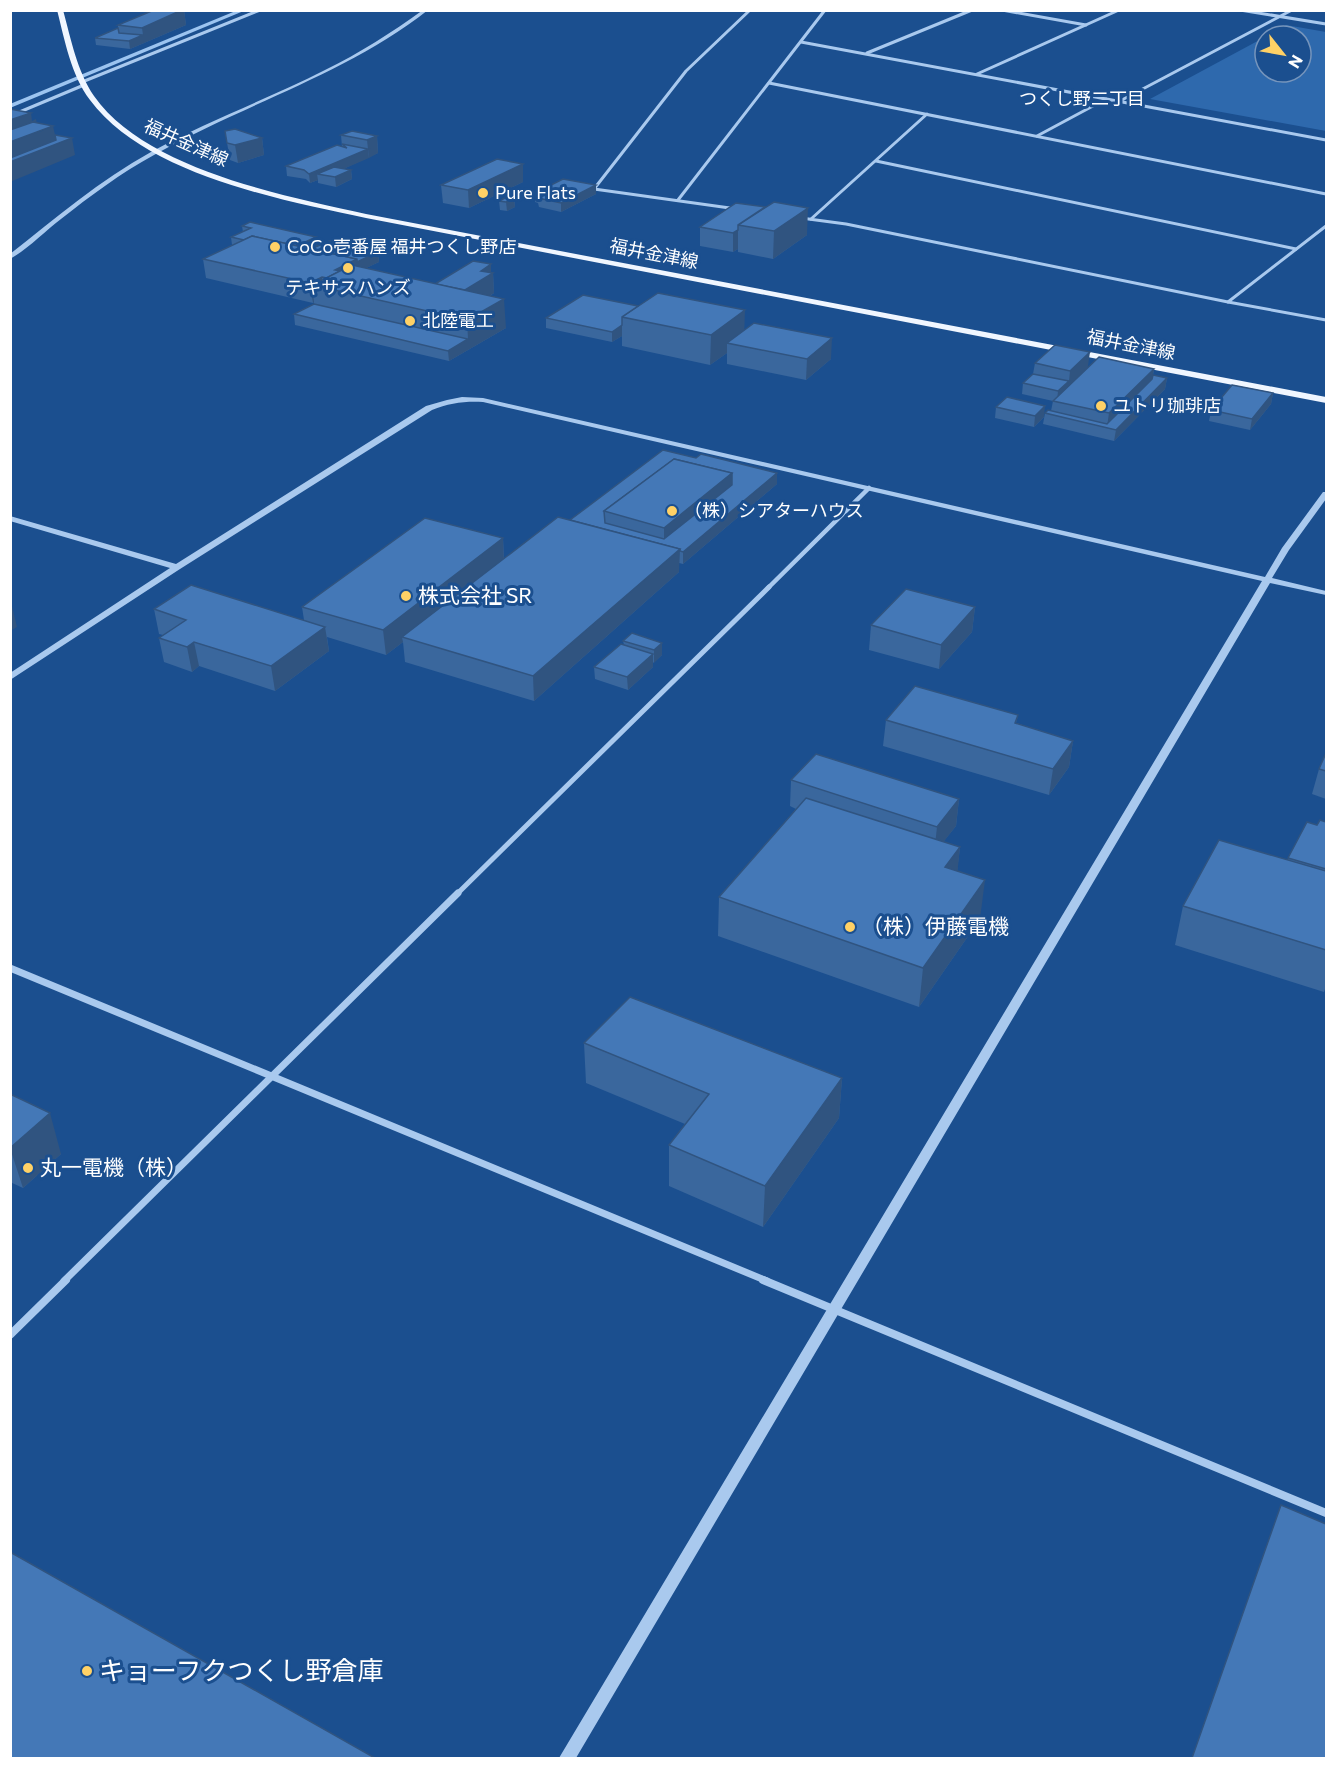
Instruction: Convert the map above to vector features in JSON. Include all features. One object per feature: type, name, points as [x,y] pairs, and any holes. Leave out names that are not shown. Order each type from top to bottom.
[{"type":"main road","name":"福井金津線","points":[[60,10],[83,84],[93,100],[117,126],[157,151],[232,181],[366,216],[1326,400]]},
{"type":"street","points":[[10,116],[260,10]]},
{"type":"street","points":[[10,257],[106,183],[157,151],[320,75],[385,40],[426,10]]},
{"type":"street","points":[[744,210],[594,189],[686,71],[750,10]]},
{"type":"street","points":[[678,200],[825,10]]},
{"type":"street","points":[[865,54],[972,10]]},
{"type":"street","points":[[1002,10],[1087,25]]},
{"type":"street","points":[[976,75],[1119,10]]},
{"type":"street","points":[[1240,10],[1326,24]]},
{"type":"street","points":[[1119,101],[1292,10]]},
{"type":"street","points":[[801,42],[1326,140]]},
{"type":"street","points":[[769,83],[1326,194]]},
{"type":"street","points":[[1037,136],[1106,99]]},
{"type":"street","points":[[811,219],[927,114]]},
{"type":"street","points":[[876,161],[1296,249]]},
{"type":"street","points":[[800,218],[858,227],[1326,320]]},
{"type":"street","points":[[1228,302],[1326,226]]},
{"type":"street","points":[[10,677],[177,567],[429,408],[446,400],[463,398],[483,400],[1326,593]]},
{"type":"street","points":[[10,1335],[869,489]]},
{"type":"street","points":[[567,1758],[1285,550],[1326,494]]},
{"type":"street","points":[[10,518],[177,567]]},
{"type":"street","points":[[10,968],[1326,1513]]},
{"type":"shaded area","points":[[1313,30],[1326,32],[1326,131],[1150,99],[1253,43],[1253,84],[1313,84]]},
{"type":"building","points":[[154,10],[182,10],[142,28],[118,25]]},
{"type":"building","points":[[118,28],[119,33],[143,35],[129,41],[95,38]]},
{"type":"building","points":[[10,109],[31,113],[10,120]]},
{"type":"building","points":[[33,122],[53,126],[10,142],[10,130]]},
{"type":"building","points":[[235,129],[262,138],[235,145],[227,143],[225,131]]},
{"type":"building","points":[[352,131],[377,136],[367,140],[341,135]]},
{"type":"building","points":[[55,135],[72,138],[10,162],[10,158],[56,140]]},
{"type":"building","points":[[342,144],[368,149],[309,174],[304,170],[286,166],[337,145],[347,148]]},
{"type":"building","points":[[497,159],[523,164],[468,190],[441,185]]},
{"type":"building","points":[[334,167],[351,170],[335,177],[317,174]]},
{"type":"building","points":[[563,179],[596,185],[561,203],[538,198],[545,195],[535,193]]},
{"type":"building","points":[[507,197],[514,198],[506,202],[499,201]]},
{"type":"building","points":[[774,202],[808,208],[774,231],[738,225]]},
{"type":"building","points":[[736,203],[765,207],[738,225],[738,230],[733,233],[700,227]]},
{"type":"building","points":[[250,222],[316,237],[297,246],[252,236],[244,240],[231,237],[251,228],[242,226]]},
{"type":"building","points":[[252,236],[357,259],[335,270],[340,271],[327,278],[322,277],[310,283],[203,259]]},
{"type":"building","points":[[329,241],[378,252],[357,262],[357,259],[311,249]]},
{"type":"building","points":[[473,261],[491,264],[481,271],[493,273],[465,290],[435,284]]},
{"type":"building","points":[[352,265],[504,299],[467,320],[312,285]]},
{"type":"building","points":[[658,293],[745,310],[711,335],[622,317]]},
{"type":"building","points":[[583,295],[638,306],[622,317],[622,325],[612,332],[546,318]]},
{"type":"building","points":[[314,304],[468,339],[448,351],[294,314]]},
{"type":"building","points":[[754,323],[832,338],[807,359],[727,343]]},
{"type":"building","points":[[1055,345],[1090,352],[1070,371],[1035,363]]},
{"type":"building","points":[[1099,357],[1154,369],[1109,413],[1053,401]]},
{"type":"building","points":[[1033,374],[1069,381],[1058,391],[1023,383]]},
{"type":"building","points":[[1153,375],[1167,378],[1116,430],[1045,413],[1048,410],[1107,424],[1152,379]]},
{"type":"building","points":[[1232,385],[1273,393],[1252,419],[1211,410]]},
{"type":"building","points":[[1007,397],[1045,406],[1035,416],[996,407]]},
{"type":"building","points":[[663,450],[696,458],[701,454],[777,473],[683,552],[680,549],[570,520]],"holes":[[[674,459],[732,473],[732,485],[664,539],[605,523],[604,511]]]},
{"type":"building","points":[[674,459],[732,473],[664,528],[604,511]]},
{"type":"building","points":[[558,517],[680,549],[533,676],[402,637]]},
{"type":"building","points":[[425,518],[503,538],[383,630],[302,607]]},
{"type":"building","points":[[191,585],[325,627],[271,666],[194,642],[187,647],[159,638],[186,620],[154,609]]},
{"type":"building","points":[[906,589],[975,607],[941,645],[871,625]]},
{"type":"building","points":[[632,633],[662,643],[654,650],[623,641]]},
{"type":"building","points":[[621,644],[653,654],[627,677],[594,667]]},
{"type":"building","points":[[915,686],[1018,715],[1015,723],[1073,741],[1053,769],[886,720]]},
{"type":"building","points":[[1326,753],[1326,771],[1319,769]]},
{"type":"building","points":[[816,754],[959,799],[937,827],[791,780]]},
{"type":"building","name":"（株）伊藤電機","points":[[806,798],[960,847],[945,867],[985,880],[923,968],[719,897]]},
{"type":"building","points":[[1320,820],[1326,822],[1326,869],[1288,858],[1307,822],[1317,825]]},
{"type":"building","points":[[1219,840],[1326,871],[1326,950],[1183,906]]},
{"type":"building","points":[[630,997],[842,1078],[765,1186],[669,1145],[709,1094],[584,1043]]},
{"type":"building","points":[[10,1094],[50,1113],[10,1148]]},
{"type":"building","points":[[1281,1505],[1326,1524],[1326,1758],[1192,1758]]},
{"type":"building","name":"キョーフクつくし野倉庫","points":[[10,1552],[375,1758],[10,1758]]},
{"type":"waterway","points":[[10,106],[244,10]]},
{"type":"place","name":"Pure Flats","points":[[483,193]]},
{"type":"place","name":"CoCo壱番屋 福井つくし野店","points":[[275,247]]},
{"type":"place","name":"テキサスハンズ","points":[[348,268]]},
{"type":"place","name":"北陸電工","points":[[410,321]]},
{"type":"place","name":"ユトリ珈琲店","points":[[1101,406]]},
{"type":"place","name":"（株）シアターハウス","points":[[672,511]]},
{"type":"place","name":"株式会社 SR","points":[[406,596]]},
{"type":"place","name":"（株）伊藤電機","points":[[850,927]]},
{"type":"place","name":"丸一電機（株）","points":[[28,1168]]},
{"type":"place","name":"キョーフクつくし野倉庫","points":[[87,1671]]},
{"type":"district","name":"つくし野二丁目","points":[[1082,99]]}]
